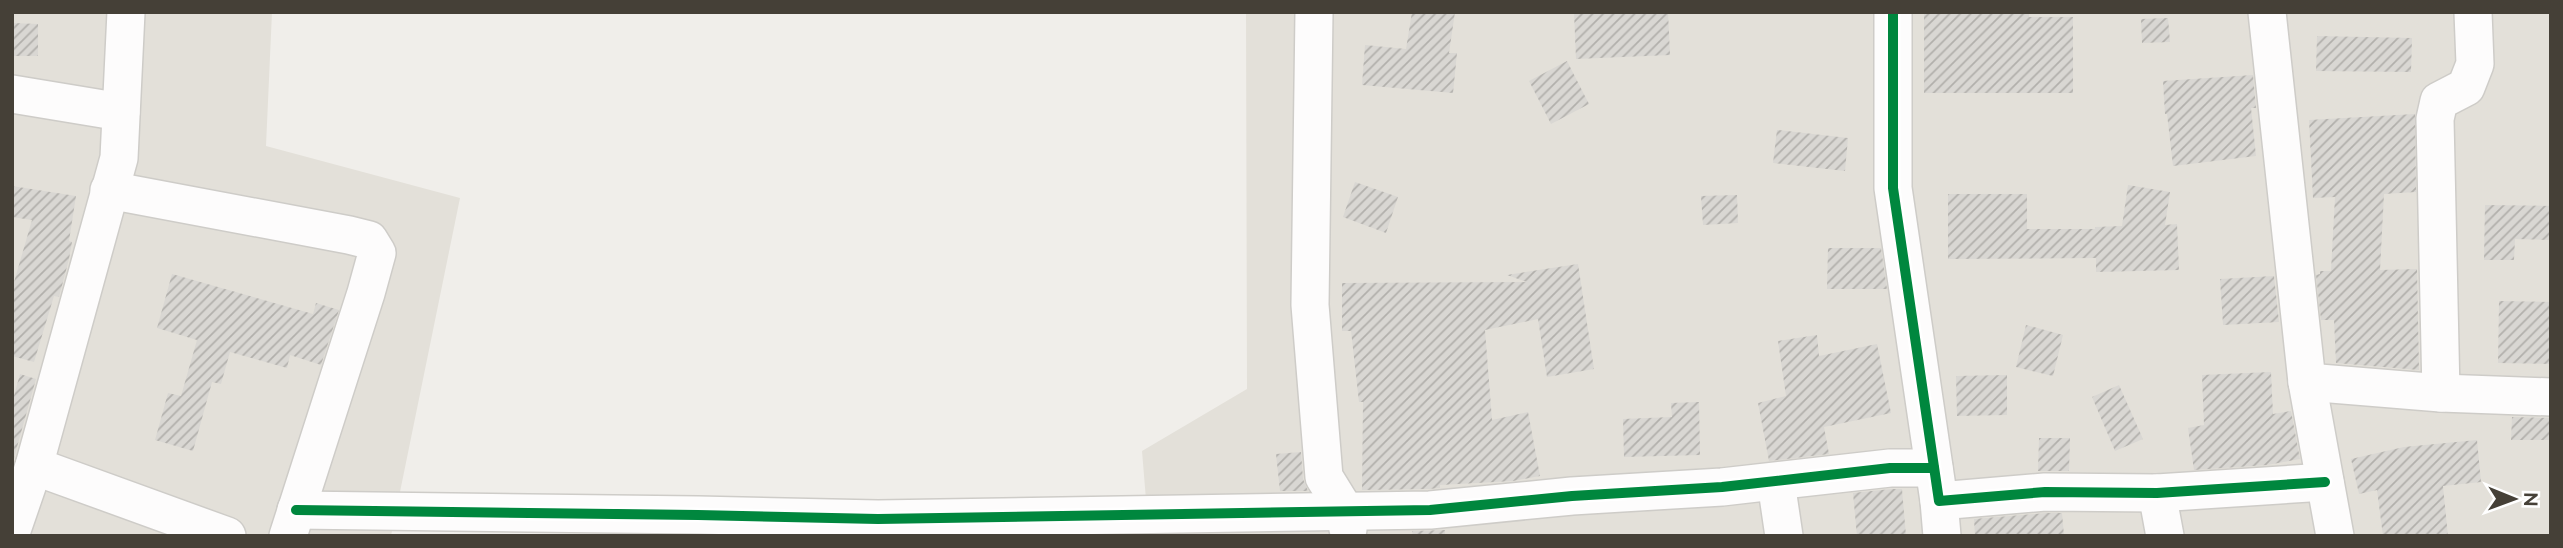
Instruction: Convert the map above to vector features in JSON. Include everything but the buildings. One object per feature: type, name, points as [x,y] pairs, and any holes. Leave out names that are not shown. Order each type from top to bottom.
[{"type":"street","points":[[12,530],[34,466],[119,158],[126,12]]},
{"type":"street","points":[[1314,12],[1310,306],[1324,477],[1347,524]]},
{"type":"street","points":[[1893,12],[1894,188],[1938,502]]},
{"type":"street","points":[[2267,12],[2307,382],[2335,536]]},
{"type":"street","points":[[2441,393],[2435,119],[2440,101],[2466,87],[2475,64],[2473,12]]},
{"type":"street","points":[[12,94],[121,112]]},
{"type":"street","points":[[109,190],[349,235],[369,240],[377,253],[292,523],[877,519],[1347,524],[1430,510],[1572,496],[1776,482],[1890,468],[1938,502],[2045,492],[2157,493],[2325,482]]},
{"type":"street","points":[[2307,382],[2441,393],[2551,397]]},
{"type":"street","points":[[34,466],[227,536]]},
{"type":"street","points":[[1776,482],[1784,536]]},
{"type":"street","points":[[2157,493],[2165,536]]},
{"type":"shaded area","points":[[12,12],[272,12],[266,146],[460,198],[391,536],[12,536]]},
{"type":"shaded area","points":[[1246,12],[2551,12],[2551,536],[1149,536],[1142,451],[1247,389]]},
{"type":"cycle path","points":[[1893,12],[1893,188],[1939,501],[2045,492],[2157,493],[2325,482]]},
{"type":"cycle path","points":[[296,510],[878,519],[1430,510],[1572,496],[1722,487],[1890,468],[1934,468]]}]
